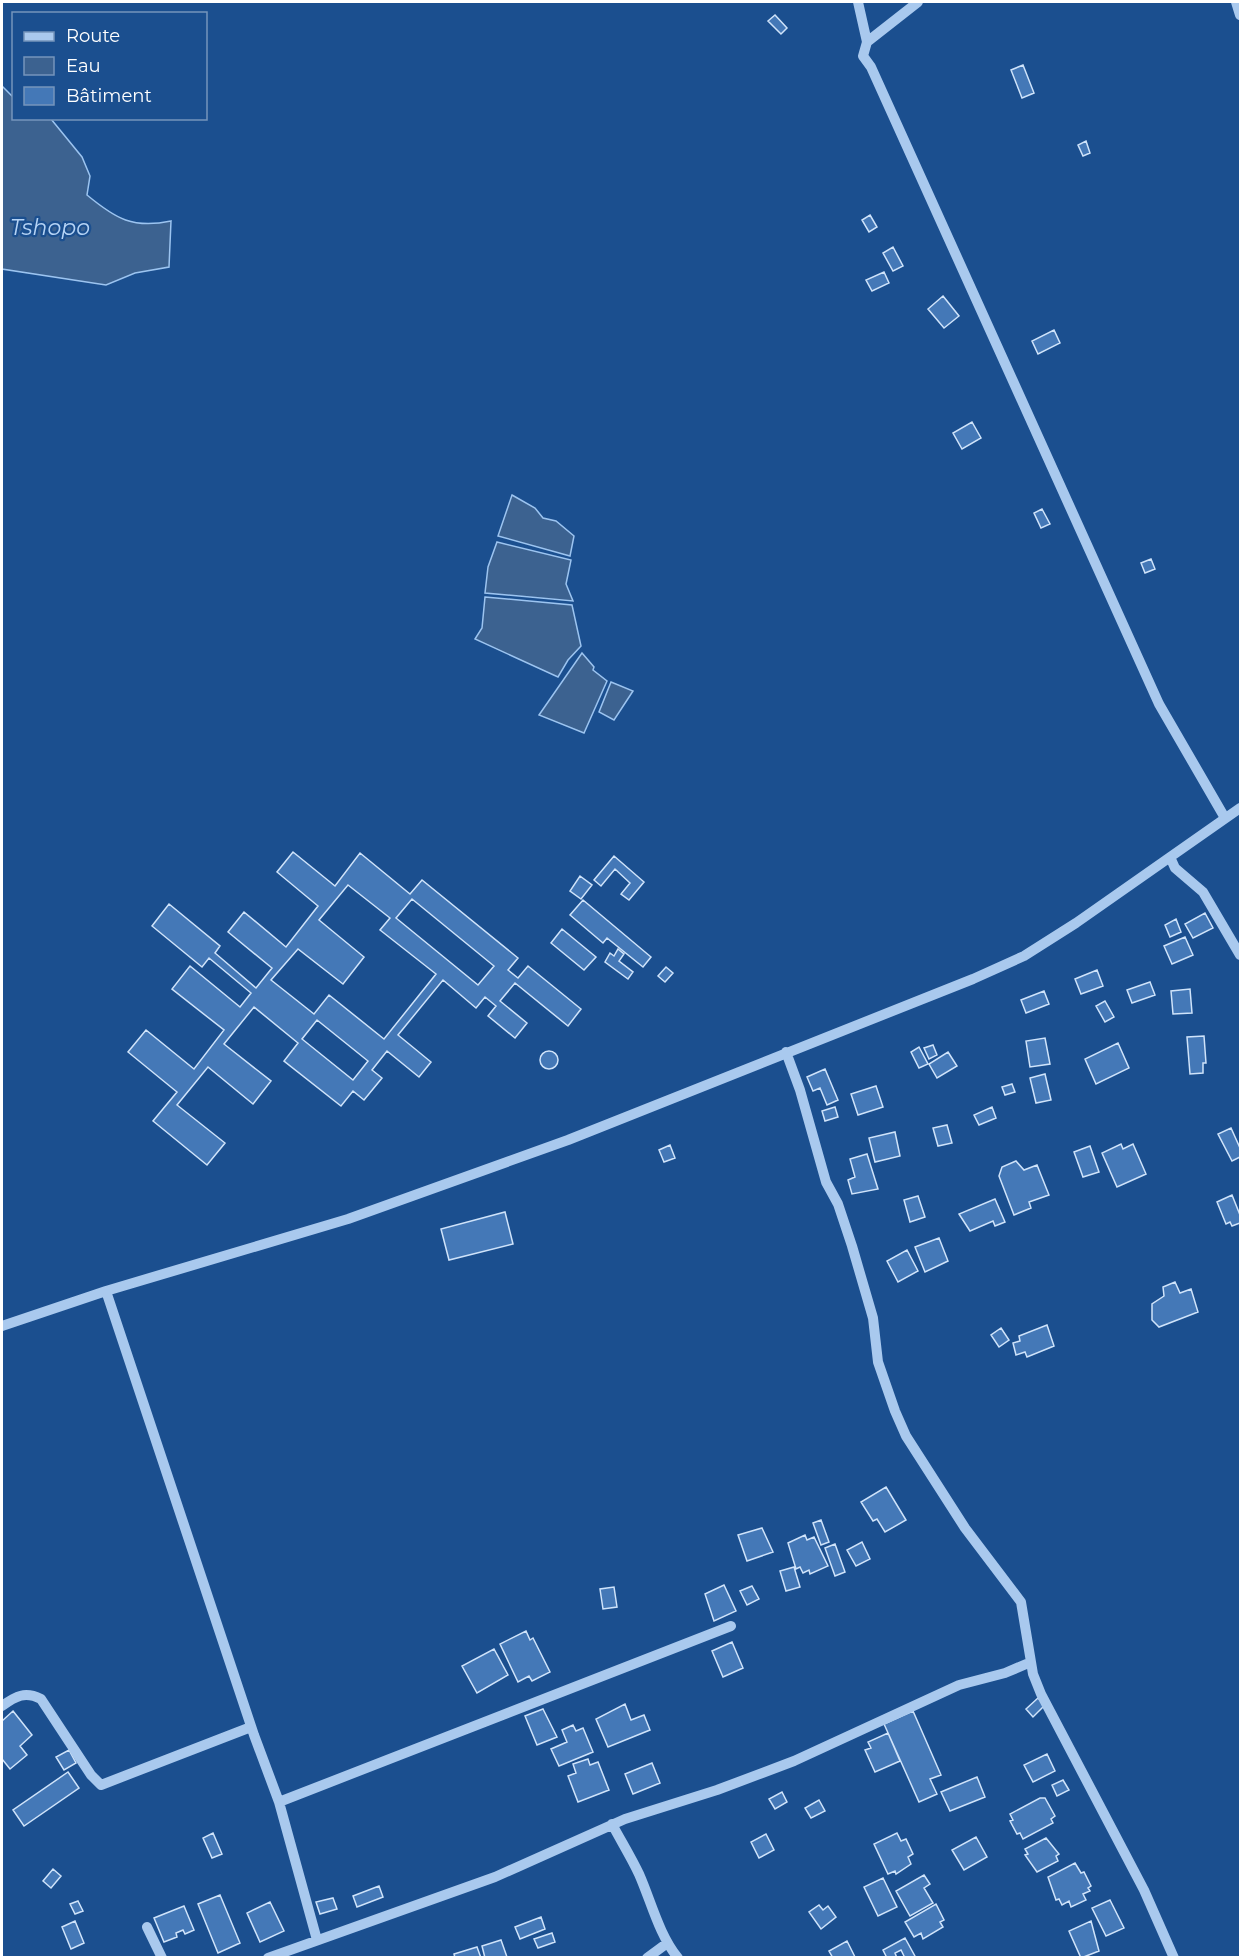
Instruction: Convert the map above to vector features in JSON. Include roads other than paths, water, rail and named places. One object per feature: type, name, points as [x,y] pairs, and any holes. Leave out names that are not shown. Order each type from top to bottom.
[{"type":"street","points":[[858,2],[867,42],[863,56],[871,67],[1159,704],[1225,819]]},
{"type":"street","points":[[867,42],[918,2]]},
{"type":"street","points":[[1236,2],[1240,15]]},
{"type":"street","points":[[2,1326],[106,1291],[348,1219],[568,1140],[973,979],[1024,956],[1085,917],[1240,808]]},
{"type":"street","points":[[1170,857],[1175,868],[1203,892],[1240,955]]},
{"type":"street","points":[[786,1052],[801,1090],[819,1163],[838,1204],[852,1246],[873,1318],[878,1362],[895,1411],[906,1436],[965,1528],[1021,1602],[1031,1662],[1041,1694],[1144,1890],[1174,1958]]},
{"type":"street","points":[[106,1291],[251,1727],[279,1802],[317,1940]]},
{"type":"street","points":[[279,1802],[730,1626]]},
{"type":"street","points":[[268,1958],[515,1869],[612,1824],[661,1806],[717,1790],[794,1761],[958,1685],[1005,1673],[1031,1662]]},
{"type":"street","points":[[2,1706],[15,1697],[30,1693],[41,1699],[91,1775],[101,1785],[251,1727]]},
{"type":"street","points":[[612,1824],[637,1870],[663,1929],[666,1944],[678,1958]]},
{"type":"street","points":[[147,1927],[162,1958]]},
{"type":"street","points":[[647,1958],[666,1944]]},
{"type":"water","name":"Tshopo","points":[[2,86],[12,96],[12,120],[52,120],[82,157],[90,176],[87,195],[97,203],[116,216],[135,223],[171,221],[169,267],[135,273],[106,285],[2,269]]},
{"type":"water","points":[[512,495],[535,508],[543,518],[556,521],[574,536],[570,556],[498,536]]},
{"type":"water","points":[[497,542],[571,560],[566,584],[573,601],[485,593],[488,567]]},
{"type":"water","points":[[485,597],[572,605],[581,646],[568,660],[558,677],[475,639],[482,628]]},
{"type":"water","points":[[582,653],[594,667],[593,670],[607,681],[584,733],[539,715]]},
{"type":"water","points":[[611,682],[633,691],[614,720],[599,712]]}]
